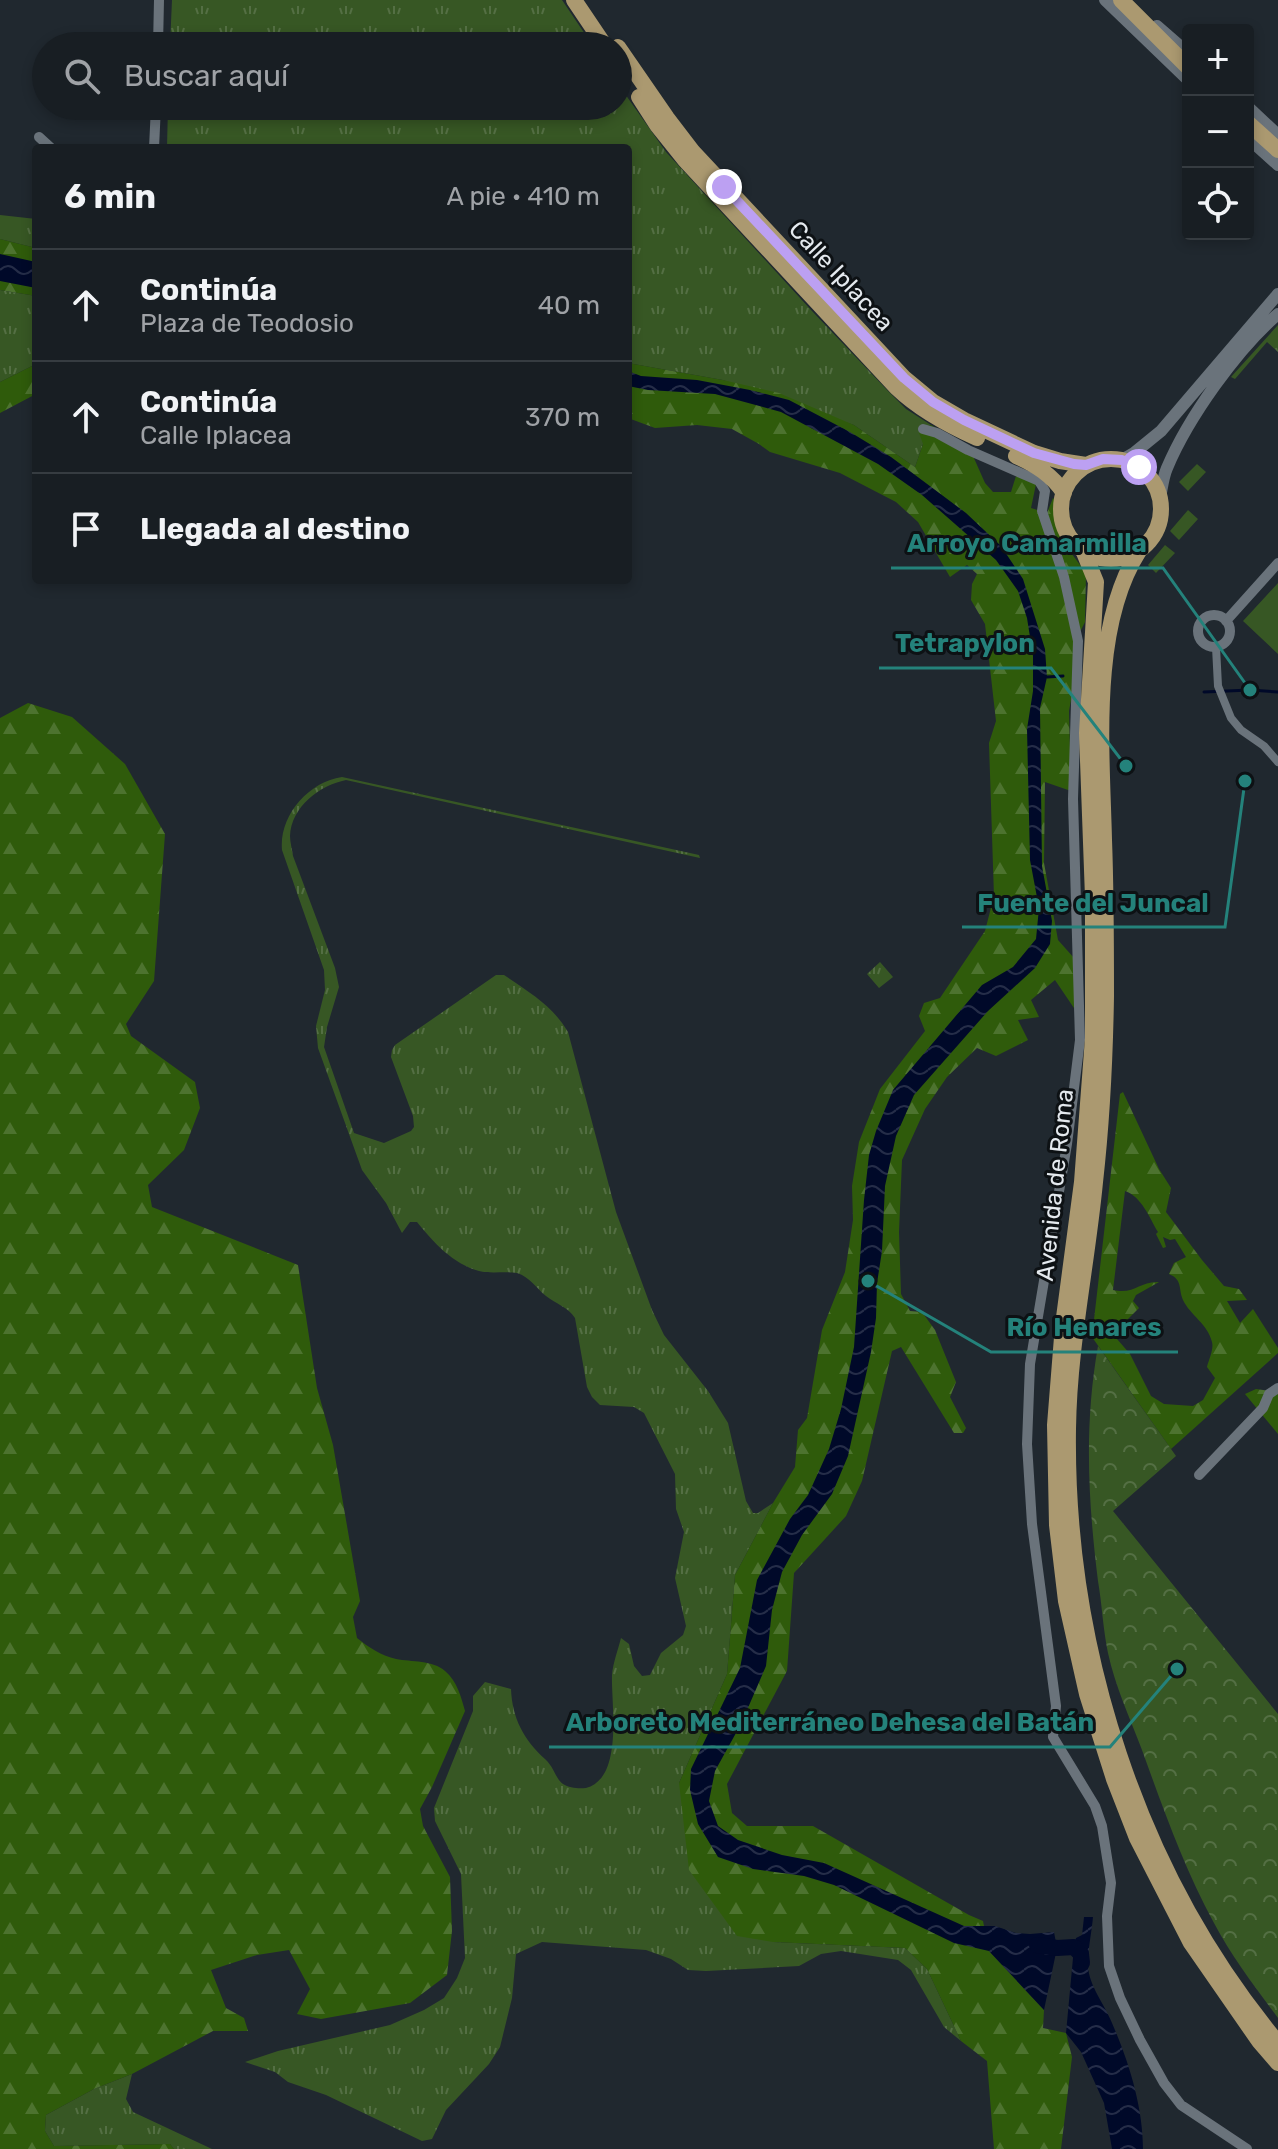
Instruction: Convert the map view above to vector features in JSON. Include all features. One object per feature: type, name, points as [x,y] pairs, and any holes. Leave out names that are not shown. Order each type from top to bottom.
[{"type":"main road","points":[[574,0],[596,32]]},
{"type":"main road","name":"Calle Iplacea","points":[[586,0],[608,32]]},
{"type":"main road","points":[[1107,0],[1180,53]]},
{"type":"main road","points":[[1124,0],[1180,53]]},
{"type":"main road","name":"Calle Iplacea","points":[[632,67],[693,152],[904,378],[933,402],[964,420],[1034,453],[1086,465]]},
{"type":"main road","name":"Calle Iplacea","points":[[632,87],[685,160],[905,395],[950,426],[1033,464],[1053,478],[1064,493]]},
{"type":"main road","points":[[1254,128],[1278,150]]},
{"type":"main road","points":[[1103,459],[1122,460],[1139,467],[1153,481],[1160,498],[1161,513],[1150,541],[1139,551],[1120,558],[1101,558],[1083,550],[1071,539],[1061,509],[1064,493],[1069,482],[1086,465],[1103,459]]},
{"type":"main road","name":"Avenida de Roma","points":[[1083,550],[1096,582],[1087,733],[1093,897],[1093,1038],[1082,1182],[1063,1325],[1055,1425],[1057,1525],[1064,1586],[1087,1694],[1137,1838],[1191,1943],[1278,2063]]},
{"type":"main road","name":"Avenida de Roma","points":[[1139,551],[1120,586],[1111,623],[1102,691],[1105,1038],[1095,1183],[1075,1325],[1068,1428],[1071,1523],[1081,1599],[1099,1689],[1144,1821],[1203,1935],[1278,2043]]},
{"type":"street","points":[[158,32],[159,0]]},
{"type":"street","points":[[1107,0],[1182,74]]},
{"type":"street","points":[[1254,113],[1278,135]]},
{"type":"street","points":[[154,144],[155,120]]},
{"type":"street","points":[[39,137],[47,144]]},
{"type":"street","points":[[1254,143],[1278,165]]},
{"type":"street","points":[[1122,460],[1161,431],[1278,294]]},
{"type":"street","points":[[1160,498],[1167,468],[1189,426],[1244,350],[1278,314]]},
{"type":"street","points":[[923,429],[1039,481],[1045,491],[1042,511],[1064,577],[1078,641],[1073,799],[1080,1040],[1067,1144],[1030,1364],[1027,1444],[1032,1524],[1056,1706],[1053,1737],[1095,1806],[1102,1826],[1111,1883],[1107,1916],[1109,1966],[1120,1998],[1164,2083],[1181,2105],[1247,2149]]},
{"type":"street","points":[[1226,621],[1278,563]]},
{"type":"street","points":[[1211,615],[1226,621],[1230,628],[1224,644],[1208,646],[1201,641],[1199,626],[1204,619],[1211,615]]},
{"type":"street","points":[[1216,647],[1218,686],[1231,718],[1278,762]]},
{"type":"street","points":[[1199,1475],[1263,1408],[1269,1394],[1278,1388]]},
{"type":"green space","points":[[172,0],[562,0],[584,32],[171,32]]},
{"type":"green space","points":[[632,104],[666,152],[811,310],[906,409],[931,425],[922,428],[923,444],[915,467],[854,425],[723,380],[632,364],[632,144],[167,144],[168,120],[632,120]]},
{"type":"green space","points":[[0,215],[32,219],[32,247],[0,239]]},
{"type":"green space","points":[[0,239],[32,247],[32,295],[0,290]]},
{"type":"green space","points":[[0,290],[32,295],[32,366],[0,382]]},
{"type":"green space","points":[[1278,325],[1278,352],[1267,342],[1235,379],[1231,377]]},
{"type":"green space","points":[[632,364],[779,393],[854,425],[915,467],[923,444],[919,433],[922,428],[931,425],[969,447],[985,483],[993,492],[1011,492],[1016,476],[1036,484],[1031,508],[1047,513],[1053,498],[1056,501],[1056,524],[1063,542],[1086,573],[1085,622],[1076,640],[1069,711],[1071,791],[1045,782],[1044,863],[1058,940],[1074,958],[1076,1011],[1055,980],[1031,1000],[1039,1017],[1018,1020],[1028,1040],[996,1056],[977,1048],[947,1077],[925,1109],[902,1160],[899,1232],[901,1294],[910,1311],[922,1312],[935,1330],[956,1382],[950,1397],[966,1428],[963,1433],[954,1433],[901,1347],[892,1351],[862,1481],[846,1516],[794,1573],[787,1671],[727,1784],[732,1813],[747,1826],[813,1826],[983,1921],[989,1951],[1044,2010],[1043,2028],[1066,2033],[1072,2057],[1061,2149],[994,2149],[987,2061],[961,2041],[927,1969],[905,1948],[773,1942],[737,1936],[689,1870],[679,1783],[727,1674],[735,1575],[795,1467],[798,1430],[807,1418],[822,1330],[845,1272],[859,1142],[880,1089],[925,1031],[919,1016],[924,1003],[940,998],[985,931],[994,896],[989,743],[996,721],[985,624],[971,600],[972,584],[977,574],[967,565],[950,577],[918,522],[896,502],[840,473],[770,452],[732,429],[697,425],[655,428],[632,419]]},
{"type":"green space","points":[[32,366],[32,396],[0,413],[0,382]]},
{"type":"green space","points":[[1197,464],[1206,472],[1188,491],[1179,482]]},
{"type":"green space","points":[[1188,510],[1198,519],[1179,540],[1170,531]]},
{"type":"green space","points":[[1165,545],[1175,553],[1156,573],[1148,565]]},
{"type":"green space","points":[[1278,583],[1278,654],[1243,621]]},
{"type":"green space","points":[[28,703],[72,717],[125,764],[165,834],[154,981],[126,1024],[131,1036],[195,1082],[200,1108],[184,1150],[148,1185],[152,1207],[298,1265],[317,1388],[333,1445],[360,1601],[353,1617],[357,1638],[391,1658],[440,1667],[456,1684],[465,1711],[420,1809],[423,1826],[450,1877],[452,1931],[447,1975],[410,2003],[321,2019],[297,2014],[310,1989],[289,1950],[257,1955],[211,1970],[226,2008],[244,2018],[248,2031],[213,2031],[46,2115],[45,2131],[54,2146],[170,2144],[174,2149],[0,2149],[0,718]]},
{"type":"green space","points":[[342,777],[699,855],[700,858],[346,780],[317,792],[301,807],[290,836],[293,856],[335,968],[339,987],[324,1047],[354,1133],[384,1143],[411,1131],[414,1127],[413,1116],[391,1057],[392,1050],[496,975],[504,975],[540,1000],[568,1032],[616,1212],[652,1310],[664,1335],[708,1391],[728,1423],[746,1501],[753,1513],[773,1503],[735,1575],[727,1674],[679,1783],[773,1942],[905,1948],[927,1969],[961,2041],[944,2027],[911,1970],[898,1960],[841,1951],[821,1954],[799,1966],[706,1971],[688,1970],[671,1959],[646,1950],[542,1942],[516,1954],[512,1998],[500,2047],[489,2064],[446,2110],[432,2139],[422,2141],[326,2095],[288,2082],[275,2072],[245,2062],[278,2051],[390,2025],[444,1998],[457,1978],[465,1958],[461,1874],[435,1821],[434,1808],[473,1711],[473,1696],[485,1682],[511,1689],[520,1728],[560,1782],[586,1788],[598,1781],[611,1755],[612,1675],[621,1638],[629,1644],[634,1666],[642,1676],[650,1675],[661,1653],[683,1635],[686,1626],[675,1578],[684,1532],[676,1509],[675,1474],[644,1413],[634,1407],[600,1405],[592,1397],[587,1387],[575,1318],[569,1311],[522,1275],[479,1271],[452,1258],[417,1222],[410,1222],[402,1233],[386,1203],[362,1170],[318,1048],[316,1026],[325,990],[324,970],[282,850],[285,825],[298,803],[318,786]]},
{"type":"green space","points":[[880,962],[893,977],[879,988],[867,974]]},
{"type":"green space","points":[[1123,1092],[1171,1188],[1166,1212],[1224,1286],[1239,1289],[1247,1300],[1227,1301],[1240,1323],[1253,1309],[1278,1348],[1278,1353],[1171,1449],[1092,1337],[1120,1094]],"holes":[[[1125,1191],[1148,1214],[1163,1248],[1166,1247],[1163,1237],[1175,1239],[1186,1257],[1174,1263],[1169,1274],[1178,1282],[1183,1300],[1207,1330],[1212,1342],[1207,1367],[1215,1378],[1203,1400],[1193,1406],[1164,1404],[1151,1396],[1130,1354],[1117,1339],[1117,1330],[1139,1308],[1133,1301],[1136,1295],[1159,1282],[1127,1291],[1113,1290]]]},
{"type":"green space","points":[[1098,1346],[1176,1456],[1113,1511],[1278,1714],[1278,2018],[1228,1948],[1193,1881],[1111,1665],[1098,1581],[1090,1492],[1089,1434]]},
{"type":"green space","points":[[1256,1389],[1278,1392],[1278,1434],[1245,1394]]},
{"type":"green space","points":[[132,2074],[126,2099],[133,2112],[212,2149],[174,2149],[170,2144],[54,2146],[45,2131],[46,2115],[94,2089]]},
{"type":"water","points":[[0,254],[32,261],[32,287],[0,281]]},
{"type":"water","points":[[632,373],[641,376],[697,380],[789,400],[891,457],[966,513],[1001,546],[1023,579],[1045,649],[1047,677],[1040,708],[1042,866],[1052,921],[1050,944],[1035,968],[988,1011],[914,1095],[896,1136],[885,1186],[882,1251],[871,1352],[848,1456],[832,1494],[802,1535],[782,1572],[772,1610],[766,1666],[741,1724],[715,1771],[709,1801],[718,1826],[738,1840],[782,1855],[824,1863],[964,1926],[995,1926],[1030,1934],[1054,1932],[1057,1948],[1044,2010],[989,1951],[954,1943],[834,1885],[804,1876],[753,1869],[718,1857],[698,1824],[690,1790],[691,1769],[740,1668],[757,1580],[790,1519],[808,1495],[829,1449],[841,1409],[854,1347],[864,1200],[869,1155],[876,1131],[893,1090],[982,985],[1013,967],[1036,939],[1039,908],[1030,860],[1027,729],[1033,691],[1033,656],[1027,618],[1018,591],[996,560],[922,495],[878,464],[781,412],[715,394],[632,387]]},
{"type":"water","points":[[1084,1917],[1093,1917],[1089,1973],[1129,2069],[1141,2117],[1143,2149],[1112,2149],[1104,2103],[1081,2052],[1066,2033],[1074,1947],[1076,1938],[1082,1935]]},
{"type":"waterway","points":[[1047,677],[1063,676]]},
{"type":"waterway","points":[[1204,692],[1278,692]]},
{"type":"waterway","points":[[1037,1945],[1074,1947],[1081,1954],[1082,1963]]},
{"type":"place","name":"Arroyo Camarmilla","points":[[1250,690]]},
{"type":"place","name":"Tetrapylon","points":[[1126,766]]},
{"type":"place","name":"Fuente del Juncal","points":[[1245,781]]},
{"type":"place","name":"Río Henares","points":[[868,1281]]},
{"type":"place","name":"Arboreto Mediterráneo Dehesa del Batán","points":[[1177,1669]]},
{"type":"route","points":[[724,187],[904,378],[933,402],[1034,453],[1074,464],[1086,465],[1103,459],[1122,460],[1139,467]]}]
